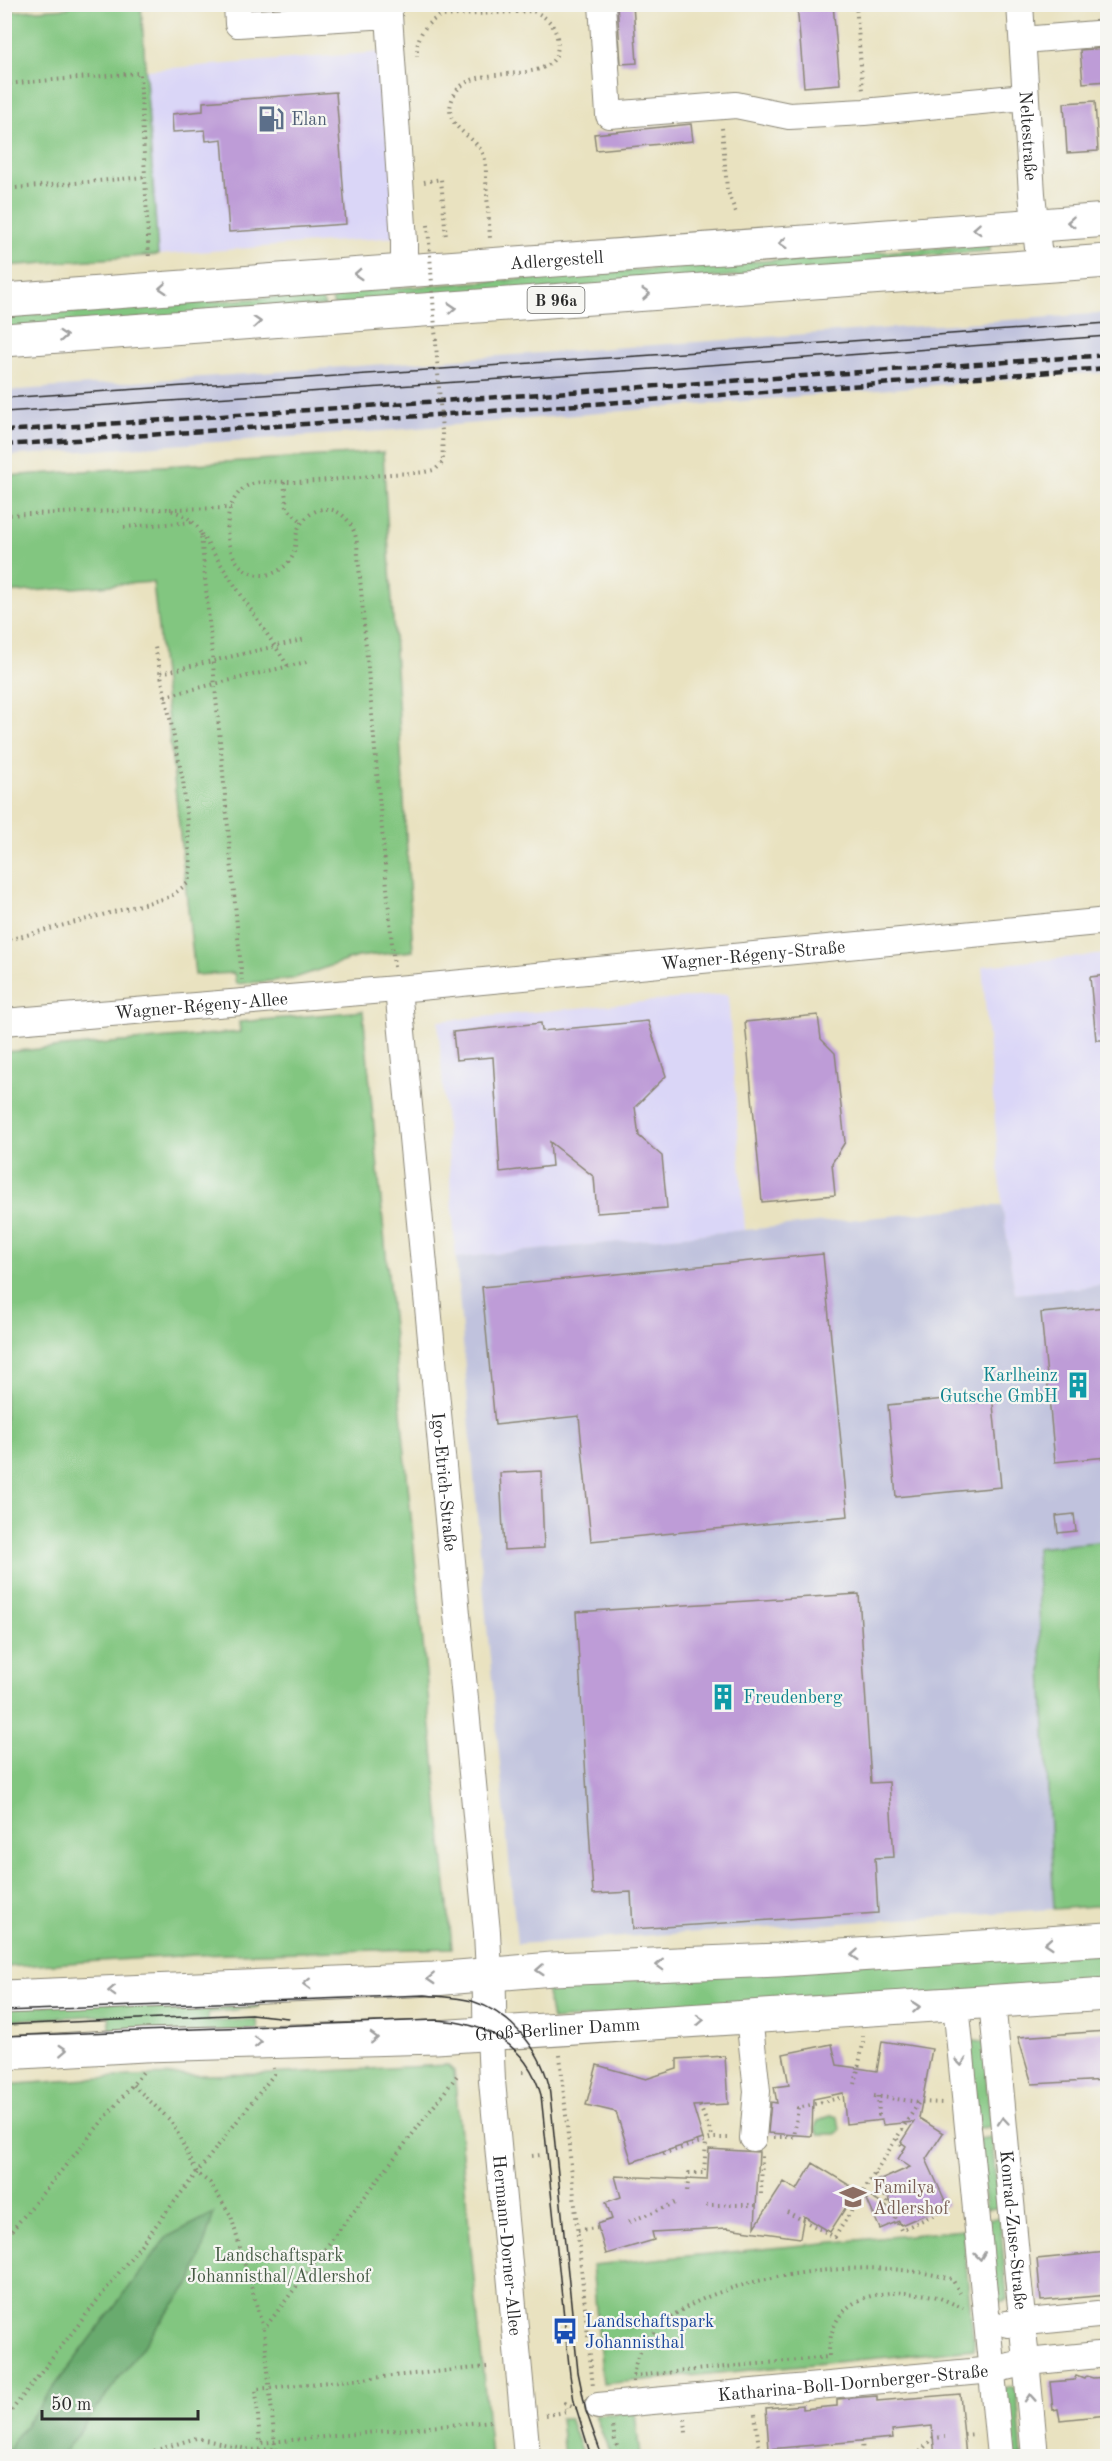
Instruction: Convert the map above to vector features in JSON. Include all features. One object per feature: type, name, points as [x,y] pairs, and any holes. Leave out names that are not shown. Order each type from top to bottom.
[{"type":"main road","name":"Adlergestell","points":[[4,300],[1107,220]]},
{"type":"main road","name":"B 96a","points":[[4,340],[1107,261]]},
{"type":"main road","points":[[4,1997],[434,1979],[489,1974],[778,1960],[1107,1938]]},
{"type":"main road","points":[[489,1974],[490,2033]]},
{"type":"main road","name":"Groß-Berliner Damm","points":[[4,2053],[144,2045],[490,2033],[1107,1994]]},
{"type":"street","points":[[237,4],[238,24],[389,15],[404,271]]},
{"type":"street","points":[[602,4],[609,115],[736,105],[789,116],[864,112],[1025,97]]},
{"type":"street","name":"Neltestraße","points":[[1020,4],[1025,97],[1040,266]]},
{"type":"street","points":[[1023,40],[1107,33]]},
{"type":"street","name":"Wagner-Régeny-Straße","points":[[398,989],[1107,921]]},
{"type":"street","name":"Wagner-Régeny-Allee","points":[[4,1022],[398,989]]},
{"type":"street","name":"Igo-Etrich-Straße","points":[[398,989],[485,1909],[489,1974]]},
{"type":"street","name":"Konrad-Zuse-Straße","points":[[992,2001],[1035,2457]]},
{"type":"street","name":"Konrad-Zuse-Straße","points":[[956,2004],[1000,2457]]},
{"type":"street","points":[[749,2017],[757,2091],[758,2138]]},
{"type":"street","name":"Hermann-Dorner-Allee","points":[[490,2033],[492,2081],[528,2457]]},
{"type":"street","points":[[988,2326],[1107,2314]]},
{"type":"street","name":"Katharina-Boll-Dornberger-Straße","points":[[602,2408],[993,2370],[1027,2362],[1107,2354]]},
{"type":"path","points":[[856,4],[864,112]]},
{"type":"path","points":[[417,60],[418,39],[429,22],[440,16],[533,11],[545,16],[554,26],[557,50],[544,68],[532,72],[472,78],[463,83],[454,94],[450,106],[455,125],[484,156],[490,234]]},
{"type":"path","points":[[4,84],[140,73],[149,260]]},
{"type":"path","points":[[720,106],[727,189],[737,216]]},
{"type":"path","points":[[423,171],[425,192]]},
{"type":"path","points":[[4,189],[145,177]]},
{"type":"path","points":[[424,182],[441,179],[446,238]]},
{"type":"path","points":[[393,957],[356,537],[349,520],[335,511],[317,510],[302,522],[296,535],[294,553],[287,565],[272,574],[256,574],[246,571],[233,558],[229,550],[231,508],[239,493],[254,483],[432,471],[443,462],[427,214]]},
{"type":"path","points":[[284,482],[286,508],[302,522]]},
{"type":"path","points":[[4,515],[231,508]]},
{"type":"path","points":[[167,509],[184,514],[195,522],[288,666]]},
{"type":"path","points":[[124,527],[195,522]]},
{"type":"path","points":[[201,534],[245,1002]]},
{"type":"path","points":[[161,673],[306,639]]},
{"type":"path","points":[[4,941],[170,897],[188,883],[191,866],[183,780],[156,647]]},
{"type":"path","points":[[165,696],[310,661]]},
{"type":"path","points":[[855,2084],[863,2037]]},
{"type":"path","points":[[550,2056],[561,2055],[578,2230],[602,2408],[621,2457]]},
{"type":"path","points":[[4,2420],[274,2074],[273,2068]]},
{"type":"path","points":[[4,2240],[144,2071]]},
{"type":"path","points":[[264,2329],[459,2073]]},
{"type":"path","points":[[133,2085],[172,2122],[197,2173],[210,2183],[231,2216],[264,2329],[276,2457]]},
{"type":"path","points":[[882,2115],[879,2115],[876,2096],[946,2103]]},
{"type":"path","points":[[663,2154],[713,2138],[794,2137],[795,2109],[843,2097]]},
{"type":"path","points":[[786,2212],[835,2237],[919,2102]]},
{"type":"path","points":[[700,2106],[713,2138]]},
{"type":"path","points":[[758,2138],[761,2194]]},
{"type":"path","points":[[897,2139],[904,2150]]},
{"type":"path","points":[[687,2191],[689,2173],[704,2173],[705,2141]]},
{"type":"path","points":[[532,2156],[541,2156]]},
{"type":"path","points":[[875,2174],[891,2214],[902,2233],[958,2204]]},
{"type":"path","points":[[853,2197],[858,2200]]},
{"type":"path","points":[[629,2222],[675,2203]]},
{"type":"path","points":[[706,2205],[757,2205]]},
{"type":"path","points":[[578,2230],[598,2228]]},
{"type":"path","points":[[633,2384],[633,2367],[640,2351],[664,2322],[716,2294],[748,2284],[830,2270],[890,2269],[952,2279],[962,2295]]},
{"type":"path","points":[[633,2376],[830,2357],[831,2336],[840,2316],[857,2300],[869,2295],[899,2293],[936,2297],[971,2312],[966,2303]]},
{"type":"path","points":[[487,2367],[256,2389],[260,2443],[492,2421]]},
{"type":"path","points":[[556,2414],[567,2412],[565,2403],[568,2404]]},
{"type":"path","points":[[755,2410],[760,2457]]},
{"type":"path","points":[[685,2418],[686,2433]]},
{"type":"path","points":[[916,2457],[933,2438],[945,2437]]},
{"type":"path","points":[[137,2457],[196,2438],[251,2450],[276,2449]]},
{"type":"path","points":[[862,2440],[863,2457]]},
{"type":"path","points":[[797,2446],[798,2457]]},
{"type":"shaded area","points":[[385,52],[397,237],[158,255],[145,70]]},
{"type":"shaded area","points":[[1107,313],[1107,373],[382,431],[5,456],[5,391]]},
{"type":"shaded area","points":[[1107,954],[1107,1285],[1015,1294],[1002,1205],[982,966]]},
{"type":"shaded area","points":[[728,994],[745,1230],[456,1258],[438,1021]]},
{"type":"shaded area","points":[[1002,1205],[1015,1294],[1107,1285],[1107,1541],[1036,1549],[1054,1909],[517,1944],[482,1574],[456,1258]]},
{"type":"green space","points":[[69,5],[141,5],[158,255],[5,266],[5,12],[68,8]]},
{"type":"green space","points":[[990,244],[990,251],[905,257],[866,266],[334,306],[330,293]]},
{"type":"green space","points":[[319,294],[325,306],[5,329],[5,316]]},
{"type":"green space","points":[[383,452],[413,951],[357,957],[292,979],[236,984],[234,973],[195,975],[153,582],[5,593],[5,476]]},
{"type":"green space","points":[[363,1011],[452,1948],[195,1955],[5,1967],[5,1052],[240,1032],[239,1022]]},
{"type":"green space","points":[[1107,1541],[1107,1905],[1054,1909],[1036,1548]]},
{"type":"green space","points":[[1107,1947],[1107,1985],[552,2020],[545,1983]]},
{"type":"green space","points":[[257,1995],[258,2007],[208,2013],[208,2021],[257,2020],[258,2031],[111,2036],[109,2015],[5,2020],[4,2007]]},
{"type":"green space","points":[[973,2041],[983,2042],[992,2074],[986,2075],[991,2127],[978,2128],[970,2044]]},
{"type":"green space","name":"Landschaftspark Johannisthal/Adlershof","points":[[447,2065],[454,2071],[491,2456],[5,2456],[4,2085],[130,2076],[267,2074]]},
{"type":"green space","points":[[831,2115],[838,2117],[840,2130],[836,2134],[819,2134],[815,2128],[817,2122]]},
{"type":"green space","points":[[992,2137],[998,2208],[986,2209],[979,2139]]},
{"type":"green space","points":[[214,2213],[193,2279],[61,2456],[6,2456],[12,2443],[167,2237]]},
{"type":"green space","points":[[1000,2218],[1007,2300],[996,2303],[987,2219]]},
{"type":"green space","points":[[963,2230],[974,2349],[603,2384],[592,2265]]},
{"type":"green space","points":[[1013,2387],[1017,2393],[1022,2456],[1009,2456],[1004,2389]]},
{"type":"green space","points":[[635,2412],[640,2456],[611,2456],[595,2415]]},
{"type":"green space","points":[[560,2418],[569,2418],[583,2456],[564,2456]]},
{"type":"building","points":[[617,4],[633,4],[637,63],[621,64]]},
{"type":"building","points":[[797,4],[833,4],[840,84],[804,87]]},
{"type":"building","points":[[1107,48],[1107,81],[1083,83],[1080,50]]},
{"type":"building","points":[[336,92],[346,224],[229,232],[222,139],[206,141],[205,130],[173,132],[172,114],[203,111],[203,102]]},
{"type":"building","points":[[1095,101],[1098,151],[1067,153],[1064,103]]},
{"type":"building","points":[[691,124],[693,141],[596,150],[594,134]]},
{"type":"building","points":[[1107,975],[1107,1040],[1096,1040],[1090,977]]},
{"type":"building","points":[[818,1015],[821,1039],[835,1053],[845,1142],[832,1163],[835,1195],[762,1202],[745,1022]]},
{"type":"building","points":[[648,1021],[666,1076],[635,1107],[639,1136],[662,1156],[667,1208],[597,1213],[594,1177],[550,1142],[552,1166],[500,1172],[493,1057],[456,1060],[453,1032],[541,1023],[542,1031]]},
{"type":"building","points":[[823,1254],[848,1516],[591,1541],[579,1416],[495,1425],[482,1287]]},
{"type":"building","name":"Karlheinz Gutsche GmbH","points":[[1107,1307],[1107,1457],[1055,1462],[1041,1313]]},
{"type":"building","points":[[992,1394],[1001,1487],[896,1497],[888,1405]]},
{"type":"building","points":[[541,1471],[544,1548],[504,1550],[500,1473]]},
{"type":"building","points":[[1074,1514],[1076,1531],[1058,1533],[1056,1516]]},
{"type":"building","name":"Freudenberg","points":[[859,1594],[871,1783],[889,1782],[894,1857],[875,1858],[878,1913],[633,1929],[631,1892],[593,1894],[576,1612]]},
{"type":"building","points":[[1107,2031],[1107,2080],[1032,2084],[1018,2037]]},
{"type":"building","points":[[882,2041],[932,2049],[919,2118],[943,2133],[926,2159],[947,2205],[901,2225],[899,2221],[880,2229],[864,2193],[895,2212],[881,2180],[910,2167],[898,2159],[906,2146],[901,2142],[914,2122],[883,2125],[882,2120],[846,2124],[843,2093],[813,2099],[812,2136],[768,2133],[771,2102],[777,2103],[774,2087],[789,2085],[783,2054],[832,2044],[837,2065],[877,2071]]},
{"type":"building","points":[[725,2056],[728,2104],[693,2106],[703,2139],[632,2162],[616,2112],[586,2105],[597,2065],[646,2079],[677,2069],[677,2059]]},
{"type":"building","points":[[709,2149],[759,2152],[755,2227],[784,2182],[797,2190],[813,2163],[857,2190],[830,2232],[804,2216],[800,2238],[727,2228],[652,2232],[654,2240],[606,2254],[597,2224],[612,2219],[606,2202],[621,2197],[615,2176],[707,2180]]},
{"type":"building","points":[[1107,2252],[1107,2295],[1041,2301],[1037,2259]]},
{"type":"building","points":[[1076,2376],[1084,2379],[1086,2376],[1107,2377],[1107,2415],[1060,2420],[1058,2409],[1053,2410],[1050,2382],[1074,2380]]},
{"type":"building","points":[[960,2394],[966,2457],[935,2457],[932,2426],[892,2430],[893,2438],[769,2449],[766,2408],[803,2405],[803,2409],[837,2406],[837,2399],[877,2396],[877,2401]]},
{"type":"tram line","points":[[4,398],[1108,323]]},
{"type":"tram line","points":[[4,412],[1108,336]]},
{"type":"tram line","points":[[4,2011],[425,1995],[472,2001],[499,2014],[521,2033],[530,2045],[549,2085],[578,2372],[586,2411],[602,2456]]},
{"type":"tram line","points":[[4,2025],[251,2014],[288,2018]]},
{"type":"tram line","points":[[4,2036],[435,2020],[470,2025],[501,2039],[525,2062],[541,2095],[570,2375],[574,2401],[591,2456]]},
{"type":"railway","points":[[4,431],[1108,355]]},
{"type":"railway","points":[[4,445],[1108,368]]},
{"type":"place","name":"Elan","points":[[271,119]]},
{"type":"place","name":"Karlheinz Gutsche GmbH","points":[[1078,1385]]},
{"type":"place","name":"Freudenberg","points":[[723,1697]]},
{"type":"place","name":"Familya Adlershof","points":[[853,2197]]},
{"type":"place","name":"Landschaftspark Johannisthal","points":[[565,2331]]}]
